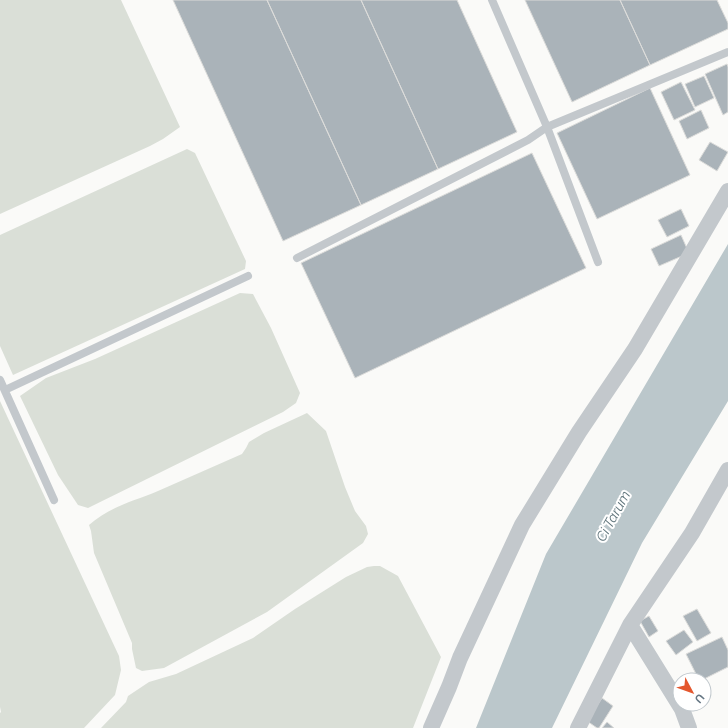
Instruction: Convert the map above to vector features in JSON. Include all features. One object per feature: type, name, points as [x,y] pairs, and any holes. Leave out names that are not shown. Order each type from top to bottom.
[{"type":"street","points":[[431,728],[460,658],[522,525],[579,432],[635,350],[728,191]]},
{"type":"street","points":[[578,728],[630,625],[692,533],[728,470]]},
{"type":"street","points":[[630,625],[682,709],[689,728]]},
{"type":"lane","points":[[492,0],[547,127],[598,262]]},
{"type":"lane","points":[[297,258],[528,140],[547,127],[728,52]]},
{"type":"lane","points":[[5,390],[248,276]]},
{"type":"lane","points":[[0,380],[54,500]]},
{"type":"shaded area","points":[[0,0],[121,0],[180,127],[150,146],[0,214]]},
{"type":"shaded area","points":[[187,149],[195,153],[246,261],[245,269],[13,375],[0,346],[0,235]]},
{"type":"shaded area","points":[[240,293],[253,294],[271,328],[300,393],[296,403],[283,412],[88,508],[78,505],[58,475],[20,396],[46,378],[95,359]]},
{"type":"shaded area","points":[[0,401],[119,656],[121,670],[115,695],[84,728],[0,728]]},
{"type":"shaded area","points":[[307,413],[326,431],[345,487],[355,511],[366,526],[368,534],[363,543],[267,612],[164,668],[142,671],[136,668],[132,643],[94,553],[89,525],[113,509],[242,454],[249,442],[264,433]]},
{"type":"shaded area","points":[[380,566],[398,576],[441,657],[413,728],[101,728],[126,702],[128,696],[149,682],[176,674],[253,638],[295,609],[346,577],[367,567]]},
{"type":"water","name":"Ci Tarum","points":[[728,244],[728,401],[642,543],[552,728],[476,728],[546,554]]},
{"type":"building","points":[[173,0],[267,0],[361,205],[283,241]]},
{"type":"building","points":[[267,0],[361,0],[438,169],[361,205]]},
{"type":"building","points":[[361,0],[457,0],[517,132],[438,169]]},
{"type":"building","points":[[525,0],[620,0],[650,65],[572,102]]},
{"type":"building","points":[[620,0],[717,0],[728,23],[728,29],[650,65]]},
{"type":"building","points":[[727,64],[728,112],[723,115],[705,74]]},
{"type":"building","points":[[704,76],[714,98],[695,107],[685,84]]},
{"type":"building","points":[[681,82],[695,110],[674,120],[661,92]]},
{"type":"building","points":[[650,88],[690,175],[597,219],[557,133]]},
{"type":"building","points":[[701,110],[709,128],[687,139],[679,121]]},
{"type":"building","points":[[710,142],[728,152],[717,171],[699,160]]},
{"type":"building","points":[[532,153],[586,268],[355,378],[301,263]]},
{"type":"building","points":[[681,209],[689,226],[667,237],[658,220]]},
{"type":"building","points":[[681,235],[689,253],[659,266],[651,249]]},
{"type":"building","points":[[697,609],[711,633],[697,641],[683,616]]},
{"type":"building","points":[[649,616],[658,631],[649,637],[640,621]]},
{"type":"building","points":[[684,630],[693,642],[676,655],[666,641]]},
{"type":"building","points":[[722,637],[728,650],[728,667],[712,675],[712,672],[695,672],[686,654]]},
{"type":"building","points":[[602,698],[613,706],[599,728],[597,728],[587,721]]},
{"type":"building","points":[[607,722],[614,728],[602,728]]}]
